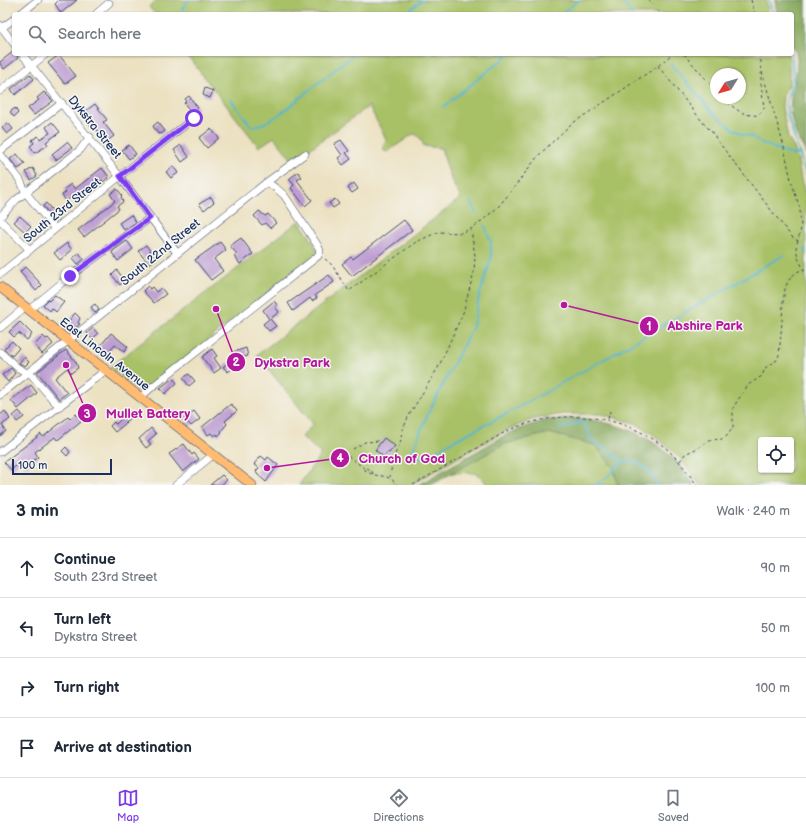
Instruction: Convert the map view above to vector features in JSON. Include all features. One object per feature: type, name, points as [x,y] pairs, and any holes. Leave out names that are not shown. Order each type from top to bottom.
[{"type":"main road","name":"East Lincoln Avenue","points":[[0,287],[252,485]]},
{"type":"street","points":[[23,12],[38,0]]},
{"type":"street","points":[[98,12],[109,3]]},
{"type":"street","points":[[12,19],[1,27],[12,41]]},
{"type":"street","name":"Dykstra Street","points":[[24,56],[90,137],[177,253]]},
{"type":"street","points":[[0,91],[44,56]]},
{"type":"street","points":[[55,229],[26,193],[20,180],[0,153],[62,103]]},
{"type":"street","name":"South 23rd Street","points":[[0,274],[194,118]]},
{"type":"street","points":[[30,250],[0,218],[10,206],[80,150],[90,137]]},
{"type":"street","name":"South 22nd Street","points":[[0,395],[177,253],[305,154]]},
{"type":"street","points":[[141,397],[318,256],[320,251],[318,246],[284,195],[267,182]]},
{"type":"street","points":[[0,328],[150,218]]},
{"type":"street","points":[[0,352],[18,368],[28,373],[54,402],[60,406]]},
{"type":"street","points":[[0,452],[106,370]]},
{"type":"street","points":[[176,485],[214,454]]},
{"type":"path","points":[[649,0],[658,12]]},
{"type":"path","points":[[751,0],[754,12]]},
{"type":"path","points":[[318,256],[332,265],[349,291],[416,242],[438,232],[461,233],[470,229],[498,207],[538,156],[570,125],[658,66],[670,56]]},
{"type":"path","points":[[686,56],[710,84]]},
{"type":"path","points":[[760,56],[762,72],[783,143],[801,214],[801,228],[796,248],[798,258],[806,274]]},
{"type":"path","points":[[658,66],[712,132],[790,236],[798,241]]},
{"type":"path","points":[[729,104],[737,111],[746,115],[759,115],[764,108],[761,84],[762,72]]},
{"type":"path","points":[[390,478],[393,458],[400,444],[402,432],[408,417],[439,366],[463,313],[474,272],[475,256],[470,229]]},
{"type":"path","points":[[679,461],[685,454],[698,448],[708,440],[722,439],[728,435],[733,427],[733,408],[748,384],[762,376],[765,368],[777,360],[780,348],[785,289],[788,281],[795,273],[803,269]]},
{"type":"path","points":[[608,420],[610,411]]},
{"type":"path","points":[[413,485],[507,431],[523,424],[548,418],[582,416],[608,420],[631,428],[651,438],[667,449],[679,461],[697,485]]},
{"type":"path","points":[[353,449],[365,442],[381,441]]},
{"type":"path","points":[[348,456],[365,468],[365,470],[370,474],[390,478],[396,485]]},
{"type":"green space","points":[[157,0],[766,0],[769,12],[153,12],[149,7]]},
{"type":"green space","points":[[775,0],[806,0],[806,155],[796,135],[790,108],[797,69],[797,59],[794,48],[794,12],[777,12]]},
{"type":"green space","points":[[188,56],[788,56],[789,85],[783,95],[782,107],[788,138],[794,148],[798,161],[806,197],[806,485],[700,485],[680,458],[654,435],[635,423],[600,414],[563,414],[534,419],[507,430],[410,485],[299,485],[321,454],[302,437],[313,424],[257,355],[461,198],[452,182],[441,148],[424,146],[419,136],[413,134],[387,152],[384,151],[383,149],[386,140],[369,106],[293,161],[274,137],[259,147]]},
{"type":"green space","points":[[299,221],[318,252],[144,391],[139,391],[110,367]]},
{"type":"green space","points":[[579,418],[618,426],[643,436],[675,460],[694,485],[618,485],[613,467],[595,445],[549,433],[504,444],[431,485],[418,485],[509,433],[548,420]]},
{"type":"green space","points":[[549,433],[595,445],[613,467],[618,485],[487,485],[480,476],[476,474],[452,473],[504,444]]},
{"type":"building","points":[[59,0],[77,0],[62,12],[60,12],[55,4]]},
{"type":"building","points":[[12,53],[12,56],[17,56],[18,58],[4,69],[0,62]]},
{"type":"building","points":[[60,56],[76,76],[65,84],[48,63]]},
{"type":"building","points":[[30,74],[34,79],[15,95],[11,89]]},
{"type":"building","points":[[205,88],[213,91],[210,98],[203,95]]},
{"type":"building","points":[[44,92],[53,101],[34,115],[28,108],[39,100],[37,98]]},
{"type":"building","points":[[189,96],[198,108],[192,113],[184,103],[186,102],[185,99]]},
{"type":"building","points":[[95,104],[107,120],[103,122],[114,136],[106,142],[84,117],[85,116],[83,113]]},
{"type":"building","points":[[15,108],[18,113],[14,117],[10,112]]},
{"type":"building","points":[[52,122],[60,132],[46,142],[48,145],[35,153],[30,146],[34,143],[32,140],[38,136],[40,139],[50,133],[46,127]]},
{"type":"building","points":[[158,122],[165,131],[161,134],[158,134],[153,126]]},
{"type":"building","points":[[8,123],[13,129],[7,134],[2,128]]},
{"type":"building","points":[[211,129],[219,138],[207,148],[199,138]]},
{"type":"building","points":[[341,140],[349,151],[346,153],[351,159],[343,165],[338,158],[342,155],[334,144]]},
{"type":"building","points":[[67,142],[72,148],[56,160],[52,154]]},
{"type":"building","points":[[129,145],[136,154],[129,159],[122,150]]},
{"type":"building","points":[[181,145],[189,157],[182,162],[174,150]]},
{"type":"building","points":[[17,154],[25,164],[18,169],[10,159]]},
{"type":"building","points":[[173,166],[178,173],[171,178],[166,172]]},
{"type":"building","points":[[33,168],[37,176],[31,180],[26,172]]},
{"type":"building","points":[[102,168],[109,177],[85,192],[83,191],[73,199],[71,197],[66,201],[62,195],[66,192],[64,189],[71,184],[75,189]]},
{"type":"building","points":[[298,172],[302,177],[297,180],[312,200],[305,206],[291,188],[294,185],[289,179]]},
{"type":"building","points":[[354,183],[358,189],[352,193],[348,188]]},
{"type":"building","points":[[117,189],[122,195],[123,202],[117,206],[119,209],[84,237],[78,230],[115,201],[110,194]]},
{"type":"building","points":[[211,197],[214,202],[204,210],[199,204]]},
{"type":"building","points":[[335,199],[339,204],[333,208],[329,203]]},
{"type":"building","points":[[46,203],[56,215],[52,218],[43,206]]},
{"type":"building","points":[[259,211],[265,216],[268,214],[276,223],[270,228],[265,223],[262,225],[254,216]]},
{"type":"building","points":[[131,215],[136,222],[124,230],[119,223]]},
{"type":"building","points":[[20,216],[31,226],[25,232],[14,222]]},
{"type":"building","points":[[404,220],[412,230],[352,276],[342,264],[351,257],[353,259]]},
{"type":"building","points":[[241,238],[253,254],[240,264],[234,256],[237,254],[230,246]]},
{"type":"building","points":[[127,241],[133,249],[118,261],[112,253]]},
{"type":"building","points":[[220,242],[226,250],[214,259],[223,271],[211,280],[195,260]]},
{"type":"building","points":[[67,243],[72,250],[60,260],[54,253]]},
{"type":"building","points":[[146,245],[156,259],[149,264],[138,251]]},
{"type":"building","points":[[79,253],[84,259],[78,264],[73,258]]},
{"type":"building","points":[[25,267],[42,285],[36,291],[20,272]]},
{"type":"building","points":[[117,270],[125,281],[120,285],[112,275]]},
{"type":"building","points":[[329,275],[334,282],[315,295],[317,298],[312,301],[310,298],[293,311],[288,303]]},
{"type":"building","points":[[148,286],[150,289],[152,287],[156,292],[161,288],[166,294],[154,303],[143,291]]},
{"type":"building","points":[[55,295],[64,302],[56,312],[52,308],[50,311],[43,305]]},
{"type":"building","points":[[274,301],[277,305],[275,307],[279,312],[270,319],[276,326],[269,331],[263,324],[269,319],[263,310]]},
{"type":"building","points":[[95,304],[99,310],[95,313],[91,307]]},
{"type":"building","points":[[75,313],[80,318],[78,323],[80,324],[72,331],[65,326]]},
{"type":"building","points":[[20,322],[32,334],[27,340],[19,333],[14,337],[9,332]]},
{"type":"building","points":[[93,328],[98,334],[92,339],[87,333]]},
{"type":"building","points":[[111,333],[128,347],[124,352],[115,345],[104,356],[97,350]]},
{"type":"building","points":[[43,336],[46,339],[48,338],[53,344],[42,354],[35,345]]},
{"type":"building","points":[[12,341],[19,348],[12,356],[4,349]]},
{"type":"building","points":[[246,348],[248,356],[236,359],[234,352]]},
{"type":"building","points":[[212,349],[217,356],[214,358],[221,368],[214,373],[202,357]]},
{"type":"building","points":[[66,350],[76,362],[78,368],[71,373],[67,368],[55,378],[67,393],[59,399],[37,372]]},
{"type":"building","points":[[24,357],[29,362],[25,366],[19,363]]},
{"type":"building","points":[[229,362],[233,368],[228,372],[223,367]]},
{"type":"building","points":[[11,368],[15,373],[8,382],[2,375]]},
{"type":"building","points":[[189,374],[195,381],[189,386],[183,378]]},
{"type":"building","points":[[173,378],[177,383],[165,394],[160,388]]},
{"type":"building","points":[[31,385],[37,393],[18,409],[11,400]]},
{"type":"building","points":[[231,404],[237,411],[225,421],[227,424],[221,431],[222,432],[218,436],[217,434],[214,436],[211,433],[208,435],[202,427]]},
{"type":"building","points":[[5,411],[10,419],[2,425],[6,431],[0,436],[0,415]]},
{"type":"building","points":[[19,411],[24,417],[17,422],[13,416]]},
{"type":"building","points":[[194,411],[200,419],[191,426],[184,418]]},
{"type":"building","points":[[76,414],[81,421],[59,439],[57,440],[55,437],[35,452],[38,457],[26,467],[21,462],[11,470],[4,462],[41,434],[43,437],[68,417],[70,419]]},
{"type":"building","points":[[126,414],[130,418],[115,432],[110,426],[114,422],[116,424]]},
{"type":"building","points":[[151,428],[156,434],[148,441],[151,444],[146,448],[139,439]]},
{"type":"building","points":[[384,438],[395,446],[389,453],[387,452],[384,457],[375,450]]},
{"type":"building","points":[[184,444],[192,455],[194,453],[199,459],[183,472],[169,454]]},
{"type":"building","points":[[66,447],[70,452],[67,456],[62,451]]},
{"type":"building","points":[[261,456],[266,460],[268,457],[278,465],[266,482],[257,474],[256,471],[259,468],[254,464]]},
{"type":"building","points":[[222,475],[227,480],[221,485],[210,485]]},
{"type":"waterway","points":[[183,12],[182,9],[189,0]]},
{"type":"waterway","points":[[407,12],[422,0]]},
{"type":"waterway","points":[[564,12],[579,0]]},
{"type":"waterway","points":[[621,0],[630,12]]},
{"type":"waterway","points":[[769,0],[772,12]]},
{"type":"waterway","points":[[231,100],[252,127],[265,123],[280,114],[352,56]]},
{"type":"waterway","points":[[443,107],[507,56]]},
{"type":"waterway","points":[[792,56],[793,82],[786,103],[788,117],[806,175]]},
{"type":"waterway","points":[[671,64],[713,113],[733,129],[744,135],[751,136],[759,142],[792,155],[800,154]]},
{"type":"waterway","points":[[470,202],[476,213]]},
{"type":"waterway","points":[[485,226],[491,242],[491,259],[479,297],[473,326],[427,416],[413,450],[413,456],[418,458],[426,457],[451,442],[508,413],[603,360],[784,255]]},
{"type":"waterway","points":[[559,429],[581,422],[587,427],[589,436],[592,440],[624,462]]},
{"type":"waterway","points":[[595,485],[626,461],[631,461],[642,466],[655,480],[657,485]]},
{"type":"place","name":"Abshire Park","points":[[564,305]]},
{"type":"place","name":"Dykstra Park","points":[[216,309]]},
{"type":"place","name":"Mullet Battery","points":[[66,365]]},
{"type":"place","name":"Church of God","points":[[267,468]]},
{"type":"route","points":[[70,276],[150,218],[120,176],[194,118]]}]
